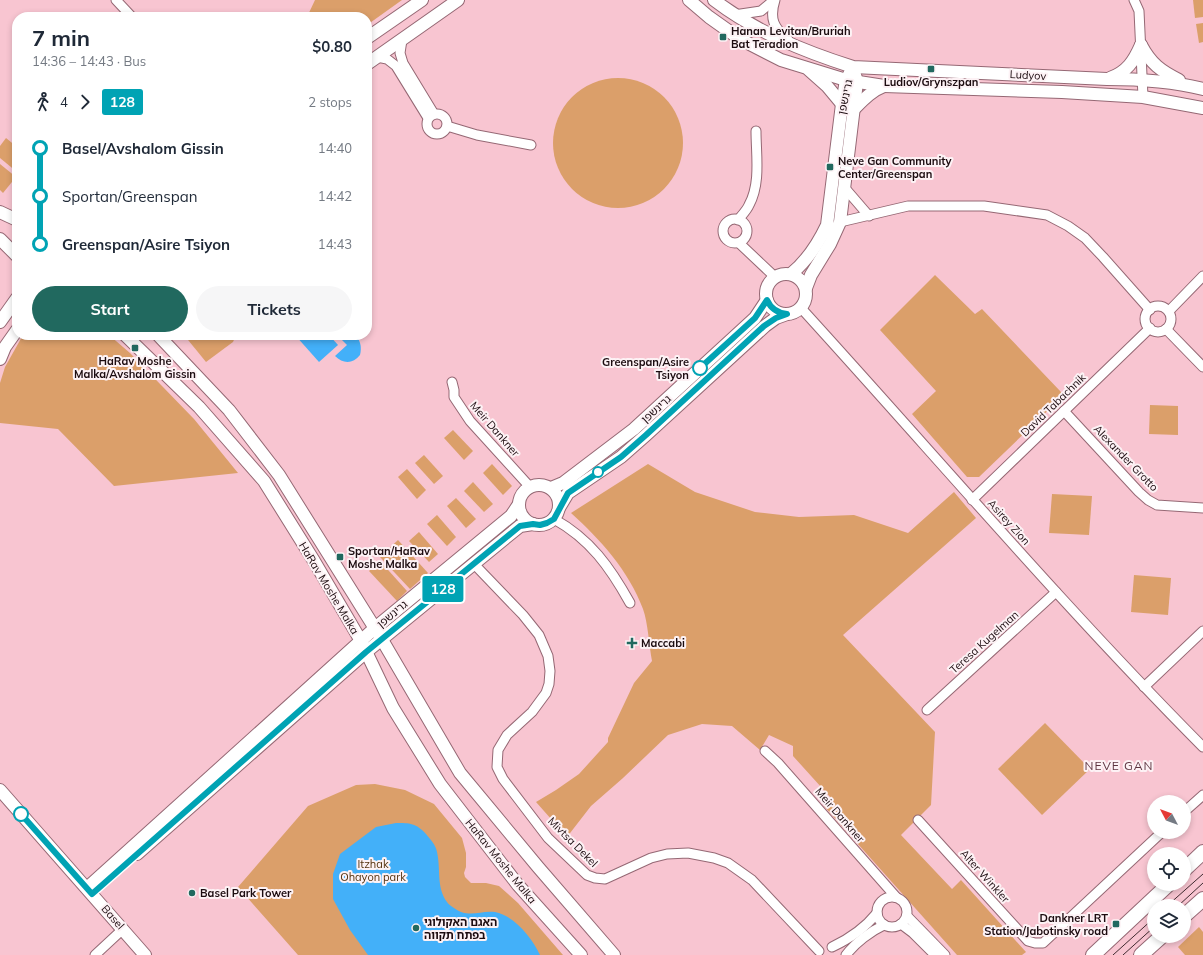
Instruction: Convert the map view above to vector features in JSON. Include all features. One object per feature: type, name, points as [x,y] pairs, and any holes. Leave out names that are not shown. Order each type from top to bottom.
[{"type":"main road","points":[[1191,863],[1203,852]]},
{"type":"main road","points":[[1093,955],[1162,891]]},
{"type":"main road","points":[[1191,910],[1203,899]]},
{"type":"main road","points":[[1141,955],[1154,943]]},
{"type":"street","points":[[116,0],[127,12]]},
{"type":"street","points":[[372,35],[422,0]]},
{"type":"street","points":[[372,60],[458,0]]},
{"type":"street","name":"Ludyov","points":[[689,0],[708,17],[740,39],[781,60],[852,81],[884,86],[1062,92],[1143,97],[1203,108]]},
{"type":"street","name":"Ludyov","points":[[714,0],[734,15],[753,26],[817,56],[853,67],[1107,79],[1142,79],[1203,89]]},
{"type":"street","points":[[734,15],[760,11],[775,0]]},
{"type":"street","points":[[775,0],[772,10],[774,22],[778,31],[797,47]]},
{"type":"street","points":[[1134,0],[1139,11],[1143,97]]},
{"type":"street","points":[[402,40],[400,53],[403,62],[431,116]]},
{"type":"street","points":[[1107,79],[1116,76],[1130,66],[1141,45]]},
{"type":"street","points":[[1141,45],[1145,53],[1157,68],[1189,86]]},
{"type":"street","points":[[377,57],[387,59],[396,66],[431,116]]},
{"type":"street","points":[[805,66],[827,86],[842,104]]},
{"type":"street","name":"גרינשפן","points":[[806,288],[811,274],[830,244],[840,222],[854,109],[852,81],[853,67]]},
{"type":"street","name":"גרינשפן","points":[[791,274],[808,258],[827,225],[842,104],[852,81]]},
{"type":"street","points":[[854,109],[866,96],[876,89],[884,86]]},
{"type":"street","points":[[438,113],[446,119],[447,126],[440,134],[433,133],[428,128],[427,125],[431,116],[438,113]]},
{"type":"street","points":[[447,126],[477,135],[531,144]]},
{"type":"street","points":[[738,220],[749,206],[755,190],[757,175],[756,131]]},
{"type":"street","points":[[844,187],[869,216]]},
{"type":"street","points":[[840,222],[908,206],[984,206],[1047,215],[1068,226],[1085,238],[1103,256],[1150,310]]},
{"type":"street","points":[[0,212],[12,218]]},
{"type":"street","points":[[738,220],[745,225],[747,233],[746,237],[739,243],[729,242],[726,239],[723,232],[724,227],[729,221],[738,220]]},
{"type":"street","points":[[0,239],[12,245]]},
{"type":"street","points":[[0,239],[12,251]]},
{"type":"street","points":[[739,243],[775,277]]},
{"type":"street","points":[[784,274],[791,274],[803,281],[807,295],[801,308],[794,313],[780,314],[770,306],[767,300],[767,288],[775,277],[784,274]]},
{"type":"street","points":[[1168,311],[1203,276]]},
{"type":"street","name":"גרינשפן","points":[[551,488],[563,483],[634,429],[755,318],[767,300]]},
{"type":"street","points":[[0,322],[12,305]]},
{"type":"street","points":[[1156,307],[1162,307],[1168,311],[1171,319],[1166,329],[1157,332],[1150,328],[1147,324],[1146,315],[1150,310],[1156,307]]},
{"type":"street","name":"Asirey Zion","points":[[801,308],[1056,592],[1144,687],[1203,747]]},
{"type":"street","name":"גרינשפן","points":[[556,513],[568,493],[621,457],[764,326],[776,318],[787,314]]},
{"type":"street","name":"David Tabachnik","points":[[972,500],[1150,328]]},
{"type":"street","points":[[1166,329],[1203,367]]},
{"type":"street","points":[[0,359],[5,347],[12,337]]},
{"type":"street","name":"HaRav Moshe Malka","points":[[130,340],[199,407],[264,481],[314,561],[363,647],[393,708],[440,784],[518,885],[581,955]]},
{"type":"street","name":"HaRav Moshe Malka","points":[[163,340],[229,410],[280,475],[393,658],[460,773],[614,955]]},
{"type":"street","name":"Meir Dankner","points":[[452,382],[454,397],[470,421],[530,487]]},
{"type":"street","name":"Alexander Grotto","points":[[1064,411],[1148,500],[1157,505],[1203,508]]},
{"type":"street","points":[[537,485],[545,485],[551,488],[558,497],[556,513],[547,523],[540,525],[533,524],[526,520],[521,513],[519,504],[524,491],[537,485]]},
{"type":"street","name":"גרינשפן","points":[[90,891],[378,634],[391,614],[511,516],[519,504]]},
{"type":"street","points":[[556,513],[601,558],[615,576],[630,603]]},
{"type":"street","name":"גרינשפן","points":[[378,634],[400,624],[520,526],[533,524]]},
{"type":"street","name":"Mivtsa Dekel","points":[[474,564],[523,614],[539,635],[548,656],[550,671],[549,684],[546,693],[532,712],[507,735],[498,750],[498,766],[503,779],[548,838],[587,875],[595,878],[605,879],[651,858],[667,854],[688,854],[714,858],[728,863],[752,880],[818,953]]},
{"type":"street","name":"Teresa Kugelman","points":[[927,710],[1056,592]]},
{"type":"street","points":[[364,610],[374,615],[391,614]]},
{"type":"street","points":[[350,624],[352,641],[350,659],[371,665],[375,670]]},
{"type":"street","points":[[393,658],[394,634],[400,624]]},
{"type":"street","points":[[1144,687],[1203,631]]},
{"type":"street","name":"Meir Dankner","points":[[765,751],[778,762],[896,897]]},
{"type":"street","name":"Basel","points":[[0,790],[145,955]]},
{"type":"street","points":[[1191,806],[1203,795]]},
{"type":"street","name":"Alter Winkler","points":[[918,820],[1028,941],[1035,943],[1043,943],[1154,839]]},
{"type":"street","points":[[892,896],[901,899],[907,906],[907,916],[901,924],[893,927],[884,925],[879,920],[877,913],[878,905],[884,899],[892,896]]},
{"type":"street","points":[[818,953],[823,948],[832,947],[847,940],[870,921],[877,913]]},
{"type":"street","points":[[907,916],[945,955]]},
{"type":"street","points":[[901,924],[913,933],[935,955]]},
{"type":"street","points":[[846,955],[850,950],[884,925]]},
{"type":"street","points":[[95,955],[123,929]]},
{"type":"street","points":[[832,947],[842,955]]},
{"type":"green space","points":[[315,0],[402,0],[372,21],[372,12],[309,12]]},
{"type":"green space","points":[[1193,0],[1203,0],[1203,17],[1195,18]]},
{"type":"green space","points":[[1203,23],[1203,42],[1199,43],[1196,24]]},
{"type":"green space","points":[[624,78],[643,83],[664,97],[678,118],[682,130],[682,156],[678,168],[664,189],[643,203],[631,207],[612,208],[593,203],[572,189],[558,168],[554,156],[553,137],[558,118],[572,97],[593,83],[605,79]]},
{"type":"green space","points":[[6,138],[12,143],[12,168],[0,158],[0,146]]},
{"type":"green space","points":[[0,164],[12,174],[12,182],[3,193],[0,190]]},
{"type":"green space","points":[[935,275],[975,314],[982,309],[1061,392],[1061,398],[979,477],[967,477],[912,414],[936,391],[880,330]]},
{"type":"green space","points":[[20,340],[115,340],[130,353],[194,419],[238,473],[114,486],[58,429],[0,423],[0,383],[5,367]]},
{"type":"green space","points":[[188,340],[234,340],[233,342],[206,362]]},
{"type":"green space","points":[[1150,405],[1178,406],[1178,435],[1149,434]]},
{"type":"green space","points":[[453,430],[473,451],[464,460],[444,438]]},
{"type":"green space","points":[[424,455],[443,476],[434,484],[415,463]]},
{"type":"green space","points":[[492,464],[512,486],[503,495],[483,473]]},
{"type":"green space","points":[[648,464],[695,492],[755,512],[799,517],[854,515],[908,533],[954,492],[976,518],[843,635],[935,732],[931,805],[901,835],[952,889],[961,880],[1026,952],[1022,955],[957,955],[824,806],[831,798],[793,756],[793,746],[769,735],[760,750],[732,726],[702,724],[668,735],[591,806],[567,837],[536,802],[579,774],[608,742],[608,738],[634,683],[652,661],[645,615],[630,582],[613,556],[571,513]]},
{"type":"green space","points":[[407,469],[426,490],[417,499],[398,477]]},
{"type":"green space","points":[[473,482],[493,504],[484,512],[464,491]]},
{"type":"green space","points":[[1052,494],[1092,496],[1089,535],[1049,533]]},
{"type":"green space","points":[[456,498],[476,519],[466,528],[447,506]]},
{"type":"green space","points":[[437,515],[456,537],[447,546],[427,524]]},
{"type":"green space","points":[[419,532],[438,554],[429,562],[409,541]]},
{"type":"green space","points":[[398,540],[428,573],[410,589],[380,557]]},
{"type":"green space","points":[[380,561],[407,591],[397,601],[369,571]]},
{"type":"green space","points":[[1134,575],[1171,578],[1168,615],[1131,612]]},
{"type":"green space","points":[[1045,723],[1090,769],[1042,815],[998,769]]},
{"type":"green space","name":"Itzhak Ohayon park","points":[[375,784],[405,790],[434,804],[462,838],[466,853],[465,877],[471,883],[486,883],[499,886],[518,903],[563,955],[298,955],[238,887],[308,806],[356,785]]},
{"type":"green space","points":[[1199,927],[1203,932],[1203,955],[1185,955],[1178,947],[1182,943],[1191,943],[1191,935]]},
{"type":"water","points":[[299,340],[334,340],[338,345],[319,362]]},
{"type":"water","points":[[342,340],[359,340],[361,349],[360,355],[357,358],[345,362],[335,356],[347,345]]},
{"type":"water","points":[[396,823],[416,826],[426,834],[434,845],[438,858],[441,890],[447,903],[459,911],[470,914],[495,912],[502,914],[516,923],[528,935],[540,955],[368,955],[350,930],[333,899],[333,874],[340,854],[376,827]]},
{"type":"tram line","points":[[1175,899],[1203,874]]},
{"type":"tram line","points":[[1186,899],[1203,883]]},
{"type":"tram line","points":[[1113,955],[1147,924]]},
{"type":"tram line","points":[[1123,955],[1147,933]]},
{"type":"bus line","name":"128","points":[[21,814],[92,894],[381,638],[520,526],[533,524],[540,525],[554,519],[568,493],[621,457],[764,326],[776,318],[787,314],[780,314],[774,310],[767,300],[755,318],[700,368]]},
{"type":"place","name":"Hanan Levitan/Bruriah Bat Teradion","points":[[723,37]]},
{"type":"place","name":"Ludiov/Grynszpan","points":[[931,69]]},
{"type":"place","name":"Neve Gan Community Center/Greenspan","points":[[830,167]]},
{"type":"place","name":"HaRav Moshe Malka/Avshalom Gissin","points":[[135,348]]},
{"type":"place","name":"Greenspan/Asire Tsiyon","points":[[700,368]]},
{"type":"place","name":"Sportan/HaRav Moshe Malka","points":[[340,557]]},
{"type":"place","name":"Maccabi","points":[[632,643]]},
{"type":"place","name":"Basel Park Tower","points":[[192,893]]},
{"type":"place","name":"Dankner LRT Station/Jabotinsky road","points":[[1116,924]]},
{"type":"place","name":"האגם האקולוגי בפתח תקווה","points":[[416,928]]},
{"type":"district","name":"NEVE GAN","points":[[1119,765]]}]
